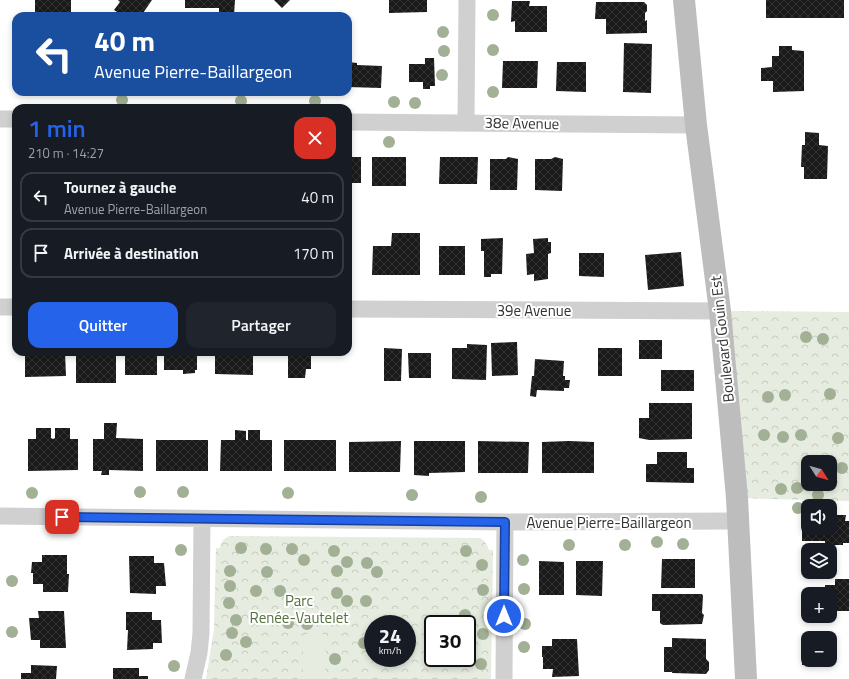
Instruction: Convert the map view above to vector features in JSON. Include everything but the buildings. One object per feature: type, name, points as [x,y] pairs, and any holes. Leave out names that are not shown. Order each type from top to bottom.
[{"type":"street","points":[[466,122],[467,0]]},
{"type":"street","name":"Boulevard Gouin Est","points":[[684,0],[696,125],[720,311],[737,498],[746,679]]},
{"type":"street","points":[[0,119],[12,119]]},
{"type":"street","name":"38e Avenue","points":[[352,122],[696,125]]},
{"type":"street","points":[[0,307],[12,307]]},
{"type":"street","name":"39e Avenue","points":[[352,309],[720,311]]},
{"type":"street","name":"Avenue Pierre-Baillargeon","points":[[0,516],[505,522],[737,521]]},
{"type":"street","points":[[193,679],[199,653],[201,633],[202,519]]},
{"type":"street","points":[[504,679],[505,522]]},
{"type":"green space","points":[[720,311],[849,312],[849,501],[837,501],[837,499],[737,498]]},
{"type":"green space","name":"Parc Renée-Vautelet","points":[[230,536],[480,538],[486,543],[489,550],[493,550],[491,679],[206,679],[214,629],[216,548],[220,548],[224,539]]},
{"type":"green space","points":[[303,634],[326,634],[325,679],[303,679]]},
{"type":"route","points":[[62,517],[505,522],[504,616]]}]
